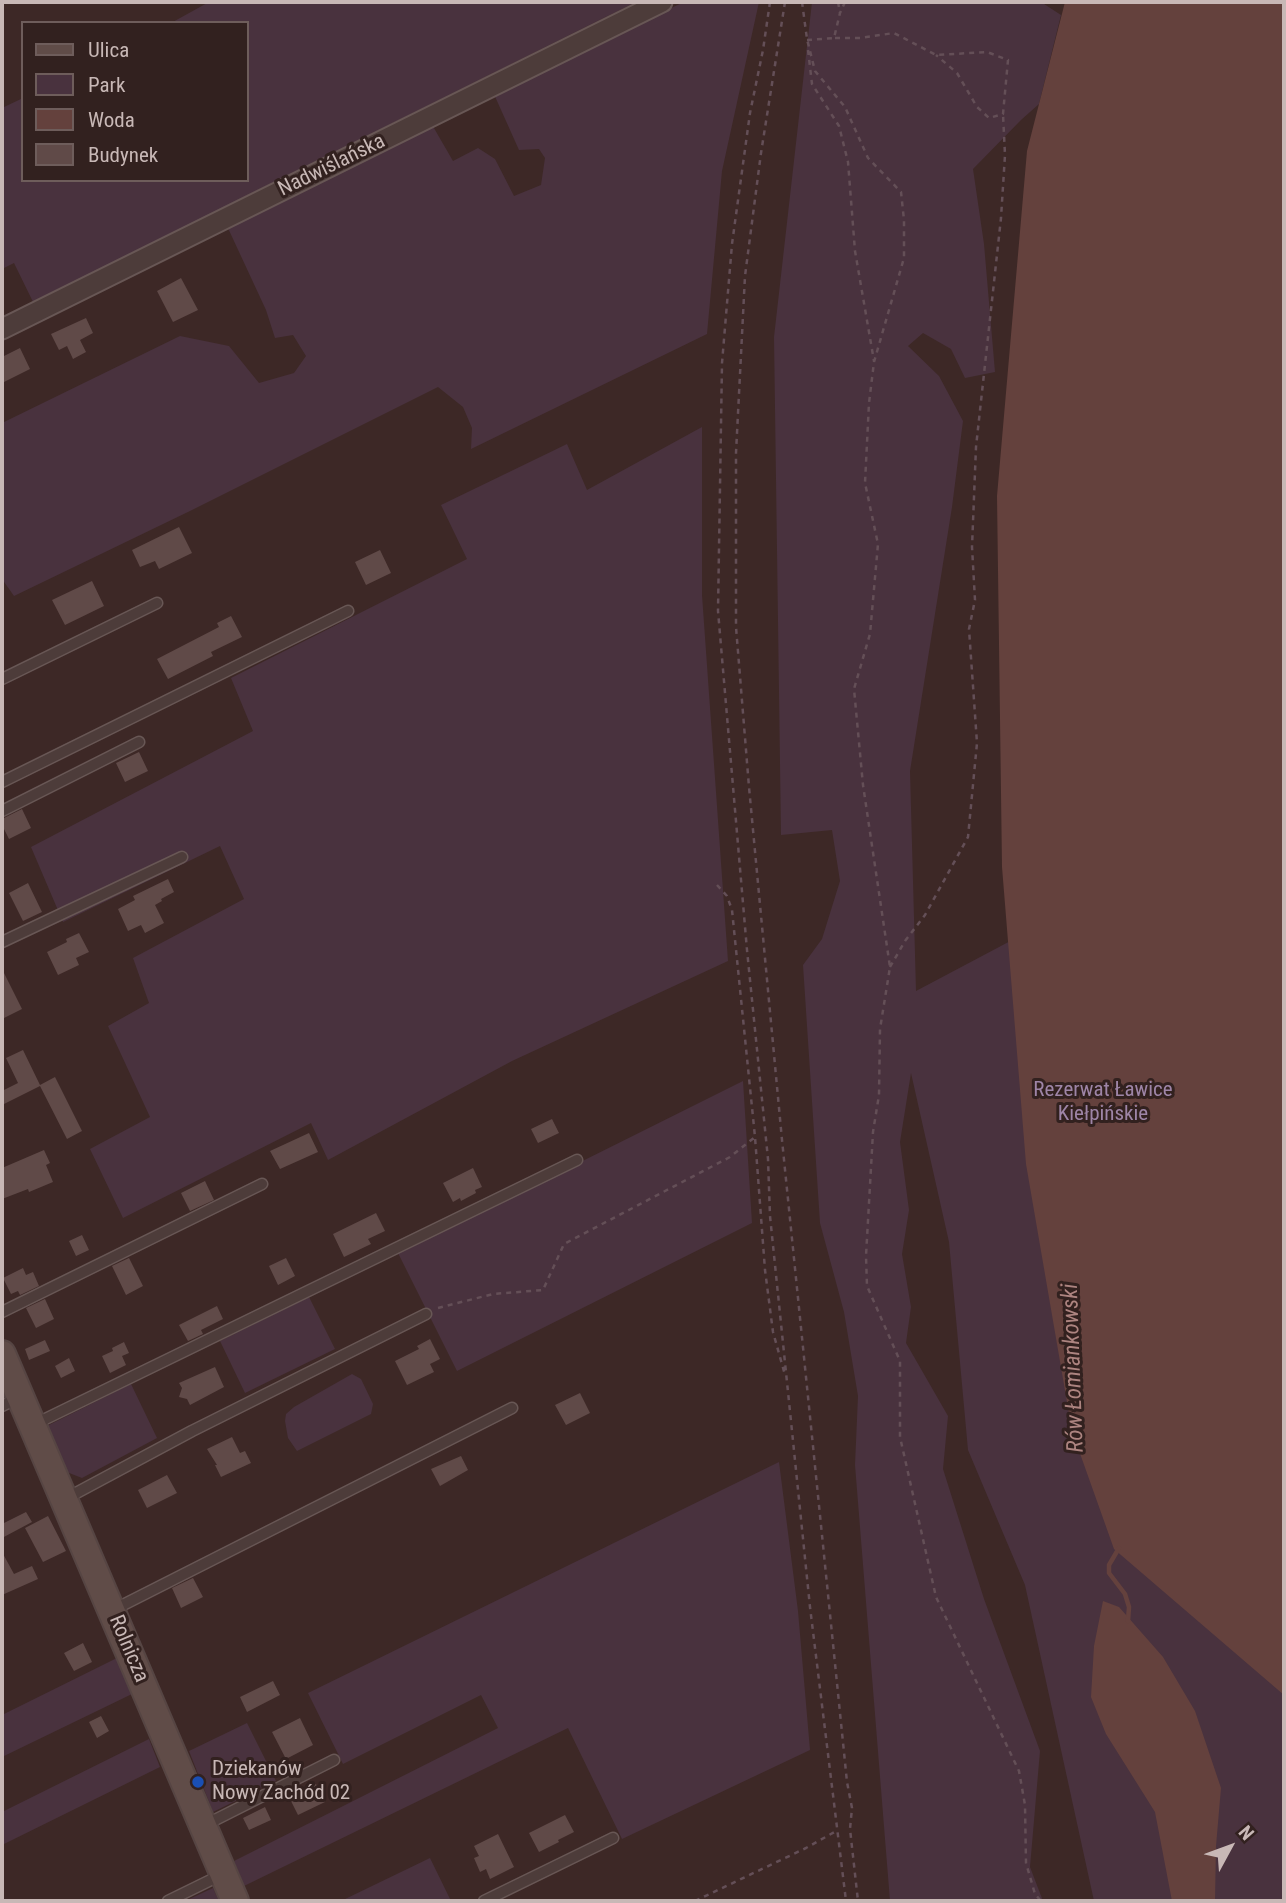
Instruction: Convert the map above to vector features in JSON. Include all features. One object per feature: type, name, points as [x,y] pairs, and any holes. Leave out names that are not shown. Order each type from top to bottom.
[{"type":"street","name":"Nadwiślańska","points":[[2,330],[662,2]]},
{"type":"street","name":"Rolnicza","points":[[2,1354],[11,1402],[33,1425],[235,1901]]},
{"type":"lane","points":[[2,679],[157,603]]},
{"type":"lane","points":[[2,782],[348,611]]},
{"type":"lane","points":[[2,811],[139,742]]},
{"type":"lane","points":[[2,942],[181,858]]},
{"type":"lane","points":[[33,1425],[577,1160]]},
{"type":"lane","points":[[2,1312],[262,1184]]},
{"type":"lane","points":[[65,1499],[192,1431],[426,1314]]},
{"type":"lane","points":[[112,1611],[512,1408]]},
{"type":"lane","points":[[203,1826],[334,1760]]},
{"type":"lane","points":[[484,1901],[612,1838]]},
{"type":"lane","points":[[168,1901],[223,1874]]},
{"type":"path","points":[[770,2],[750,113],[729,270],[722,363],[718,611],[771,1216],[810,1607],[846,1901]]},
{"type":"path","points":[[785,2],[744,276],[736,453],[736,627],[782,1140],[847,1782],[852,1808],[849,1829],[858,1901]]},
{"type":"path","points":[[802,2],[812,84],[839,126],[848,162],[856,251],[874,362]]},
{"type":"path","points":[[838,2],[840,13]]},
{"type":"path","points":[[834,38],[845,2]]},
{"type":"path","points":[[807,39],[860,38],[894,33],[936,55],[957,72],[976,107],[989,118],[1003,114]]},
{"type":"path","points":[[807,39],[816,71],[845,107],[869,158],[901,192],[904,220],[904,258],[874,362],[869,403],[865,483],[878,544],[870,634],[854,690],[863,785],[890,967],[880,1030],[879,1095],[873,1132],[867,1286],[900,1361],[900,1437],[936,1597],[1019,1771],[1025,1805],[1026,1863],[1035,1894],[1041,1901]]},
{"type":"path","points":[[890,967],[925,915],[968,837],[977,743],[969,629],[975,600],[972,547],[976,447],[1001,218],[1005,155],[1003,114],[1008,60],[987,52],[936,55]]},
{"type":"path","points":[[717,885],[727,897],[732,910],[755,1137],[765,1270],[773,1332],[788,1385]]},
{"type":"path","points":[[426,1314],[443,1306],[493,1294],[543,1290],[564,1244],[730,1157],[755,1137]]},
{"type":"path","points":[[695,1901],[838,1830]]},
{"type":"green space","points":[[209,2],[636,2],[202,218],[35,306],[14,263],[2,269],[2,108],[21,99],[21,182],[248,182],[248,21],[175,21]]},
{"type":"green space","points":[[684,2],[759,2],[722,171],[707,334],[471,449],[472,428],[463,407],[438,387],[14,596],[2,579],[2,423],[180,336],[229,346],[259,383],[294,373],[306,356],[293,335],[275,338],[266,310],[227,226],[431,123],[453,161],[478,148],[495,159],[514,196],[541,185],[545,158],[539,149],[519,150],[493,92]]},
{"type":"green space","name":"Rezerwat Ławice Kiełpińskie","points":[[812,2],[1041,2],[1061,15],[1039,104],[973,169],[984,244],[995,372],[965,378],[951,349],[923,333],[908,346],[939,376],[963,421],[910,771],[916,991],[1284,796],[1284,1901],[1094,1901],[1025,1585],[968,1450],[949,1242],[911,1073],[900,1142],[909,1210],[902,1254],[911,1307],[906,1343],[948,1416],[943,1469],[984,1599],[1040,1751],[1030,1867],[1043,1901],[890,1901],[855,1465],[858,1396],[844,1312],[820,1223],[803,965],[822,939],[840,881],[832,830],[781,835],[774,337]]},
{"type":"green space","points":[[702,427],[702,595],[728,961],[512,1061],[328,1160],[311,1123],[123,1218],[90,1149],[150,1117],[108,1026],[149,1003],[133,958],[244,899],[220,846],[63,922],[31,847],[253,731],[231,678],[467,559],[441,505],[567,444],[587,490]]},
{"type":"green space","points":[[743,1081],[752,1223],[457,1371],[398,1253]]},
{"type":"green space","points":[[309,1297],[335,1349],[245,1393],[220,1341]]},
{"type":"green space","points":[[352,1374],[361,1379],[373,1404],[371,1414],[297,1451],[288,1438],[286,1414]]},
{"type":"green space","points":[[131,1384],[157,1438],[82,1478],[64,1471],[45,1427]]},
{"type":"green space","points":[[779,1462],[798,1611],[810,1750],[622,1839],[568,1728],[244,1886],[234,1861],[498,1728],[481,1695],[343,1764],[308,1693]]},
{"type":"green space","points":[[119,1657],[132,1694],[2,1757],[2,1715]]},
{"type":"green space","points":[[247,1723],[276,1781],[213,1812],[189,1751]]},
{"type":"green space","points":[[149,1739],[160,1767],[2,1845],[2,1812]]},
{"type":"green space","points":[[430,1858],[451,1901],[341,1901]]},
{"type":"green space","points":[[213,1888],[219,1901],[185,1901]]},
{"type":"water","points":[[1065,2],[1284,2],[1284,1695],[1114,1549],[1072,1431],[1026,1164],[1002,867],[997,496],[1027,151]]},
{"type":"water","points":[[1103,1601],[1119,1607],[1163,1657],[1195,1711],[1221,1788],[1215,1901],[1172,1901],[1155,1812],[1106,1734],[1091,1697],[1094,1646]]},
{"type":"building","points":[[181,278],[198,310],[173,322],[157,291]]},
{"type":"building","points":[[86,318],[93,333],[80,340],[86,352],[73,359],[67,346],[59,350],[51,334]]},
{"type":"building","points":[[20,348],[30,369],[2,383],[2,357]]},
{"type":"building","points":[[179,527],[192,553],[159,569],[155,561],[140,567],[132,550]]},
{"type":"building","points":[[380,550],[391,573],[366,585],[355,562]]},
{"type":"building","points":[[92,581],[104,606],[65,625],[52,600]]},
{"type":"building","points":[[231,616],[242,637],[211,652],[213,656],[168,679],[157,659],[219,627],[217,623]]},
{"type":"building","points":[[139,752],[148,771],[125,782],[116,763]]},
{"type":"building","points":[[22,809],[31,828],[9,839],[2,819]]},
{"type":"building","points":[[168,879],[174,892],[155,905],[164,923],[145,933],[141,925],[128,931],[118,909],[135,900],[133,896]]},
{"type":"building","points":[[28,883],[42,912],[23,921],[9,893]]},
{"type":"building","points":[[79,933],[89,952],[76,958],[79,965],[58,975],[47,952]]},
{"type":"building","points":[[2,969],[22,1009],[2,1019]]},
{"type":"building","points":[[23,1050],[40,1085],[55,1077],[82,1131],[67,1139],[40,1086],[2,1105],[2,1091],[18,1083],[6,1058]]},
{"type":"building","points":[[552,1119],[559,1133],[538,1143],[531,1129]]},
{"type":"building","points":[[309,1133],[318,1152],[280,1169],[270,1151]]},
{"type":"building","points":[[44,1150],[50,1163],[46,1165],[53,1182],[2,1199],[2,1168]]},
{"type":"building","points":[[473,1168],[482,1187],[461,1201],[460,1198],[453,1202],[443,1183]]},
{"type":"building","points":[[205,1181],[214,1200],[190,1211],[181,1193]]},
{"type":"building","points":[[376,1213],[385,1231],[368,1239],[371,1244],[344,1257],[333,1234]]},
{"type":"building","points":[[82,1235],[89,1250],[76,1256],[69,1241]]},
{"type":"building","points":[[129,1258],[143,1286],[126,1295],[112,1266]]},
{"type":"building","points":[[286,1258],[295,1276],[278,1285],[269,1266]]},
{"type":"building","points":[[23,1268],[26,1275],[33,1272],[39,1286],[20,1295],[18,1291],[11,1294],[3,1278]]},
{"type":"building","points":[[45,1299],[54,1319],[36,1328],[26,1308]]},
{"type":"building","points":[[217,1306],[223,1319],[201,1330],[203,1334],[188,1341],[179,1325]]},
{"type":"building","points":[[430,1339],[440,1359],[430,1364],[434,1372],[407,1385],[395,1361],[419,1349],[417,1346]]},
{"type":"building","points":[[45,1340],[50,1351],[29,1360],[25,1349]]},
{"type":"building","points":[[124,1342],[129,1353],[122,1356],[126,1365],[110,1373],[102,1356]]},
{"type":"building","points":[[69,1358],[75,1371],[61,1378],[55,1366]]},
{"type":"building","points":[[215,1367],[224,1387],[190,1405],[187,1399],[179,1397],[182,1388],[179,1383]]},
{"type":"building","points":[[580,1393],[590,1413],[566,1425],[555,1405]]},
{"type":"building","points":[[232,1437],[240,1453],[245,1451],[251,1463],[221,1477],[207,1449]]},
{"type":"building","points":[[461,1456],[468,1470],[440,1486],[431,1469]]},
{"type":"building","points":[[167,1475],[177,1493],[147,1508],[138,1490]]},
{"type":"building","points":[[26,1512],[32,1522],[2,1538],[2,1524]]},
{"type":"building","points":[[48,1516],[66,1551],[43,1562],[25,1528]]},
{"type":"building","points":[[2,1552],[14,1574],[32,1566],[38,1579],[2,1595]]},
{"type":"building","points":[[193,1578],[203,1597],[181,1608],[172,1588]]},
{"type":"building","points":[[83,1643],[92,1662],[74,1671],[64,1653]]},
{"type":"building","points":[[273,1681],[280,1695],[247,1712],[240,1697]]},
{"type":"building","points":[[101,1716],[109,1731],[97,1738],[89,1722]]},
{"type":"building","points":[[300,1718],[313,1745],[286,1759],[272,1732]]},
{"type":"building","points":[[316,1784],[325,1802],[298,1815],[289,1797]]},
{"type":"building","points":[[265,1807],[271,1820],[249,1830],[243,1818]]},
{"type":"building","points":[[565,1815],[574,1832],[539,1852],[529,1833]]},
{"type":"building","points":[[498,1834],[514,1867],[490,1879],[486,1869],[480,1872],[474,1858],[479,1856],[474,1846]]},
{"type":"waterway","name":"Rów Łomiankowski","points":[[1119,1548],[1109,1565],[1109,1573],[1125,1594],[1129,1607],[1128,1621]]},
{"type":"place","name":"Dziekanów Nowy Zachód 02","points":[[198,1782]]}]
